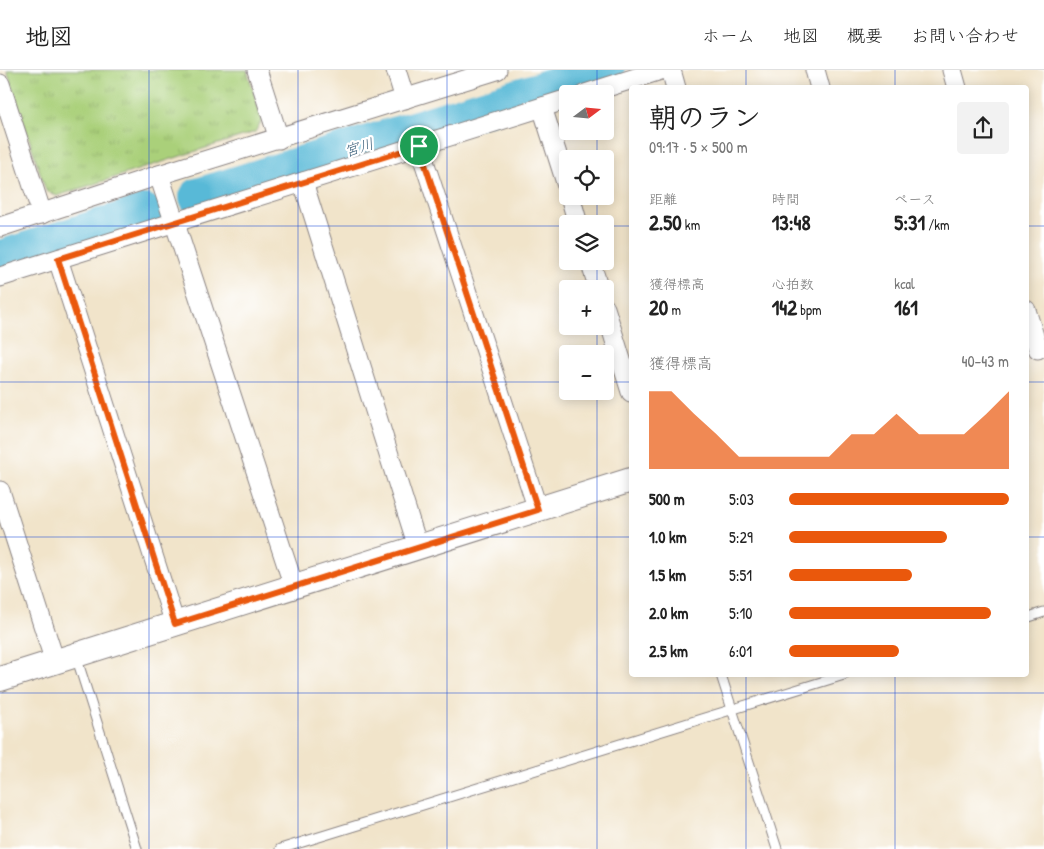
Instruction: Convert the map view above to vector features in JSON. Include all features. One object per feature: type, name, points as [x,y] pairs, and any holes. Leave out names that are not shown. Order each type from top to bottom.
[{"type":"street","points":[[257,70],[279,139]]},
{"type":"street","points":[[396,70],[405,99]]},
{"type":"street","points":[[0,227],[498,70]]},
{"type":"street","points":[[614,85],[661,70]]},
{"type":"street","points":[[671,70],[675,85]]},
{"type":"street","points":[[815,70],[819,85]]},
{"type":"street","points":[[952,70],[956,85]]},
{"type":"street","points":[[0,84],[4,109],[42,214]]},
{"type":"street","points":[[0,277],[559,102]]},
{"type":"street","points":[[542,107],[559,161]]},
{"type":"street","points":[[419,146],[538,510]]},
{"type":"street","points":[[159,176],[294,587]]},
{"type":"street","points":[[303,182],[418,547]]},
{"type":"street","points":[[58,259],[175,624]]},
{"type":"street","points":[[1029,322],[1036,349]]},
{"type":"street","points":[[613,335],[629,386]]},
{"type":"street","points":[[0,680],[629,481]]},
{"type":"street","points":[[0,491],[66,659]]},
{"type":"lane","points":[[1029,617],[1044,612]]},
{"type":"lane","points":[[66,659],[137,849]]},
{"type":"lane","points":[[722,677],[777,849]]},
{"type":"lane","points":[[280,849],[838,677]]},
{"type":"green space","points":[[7,70],[247,70],[262,120],[255,132],[57,196],[46,191]]},
{"type":"waterway","name":"宮川","points":[[198,197],[606,70]]},
{"type":"waterway","name":"宮川","points":[[0,259],[145,213]]},
{"type":"route","points":[[419,146],[538,510],[175,624],[58,259],[419,146]]}]
